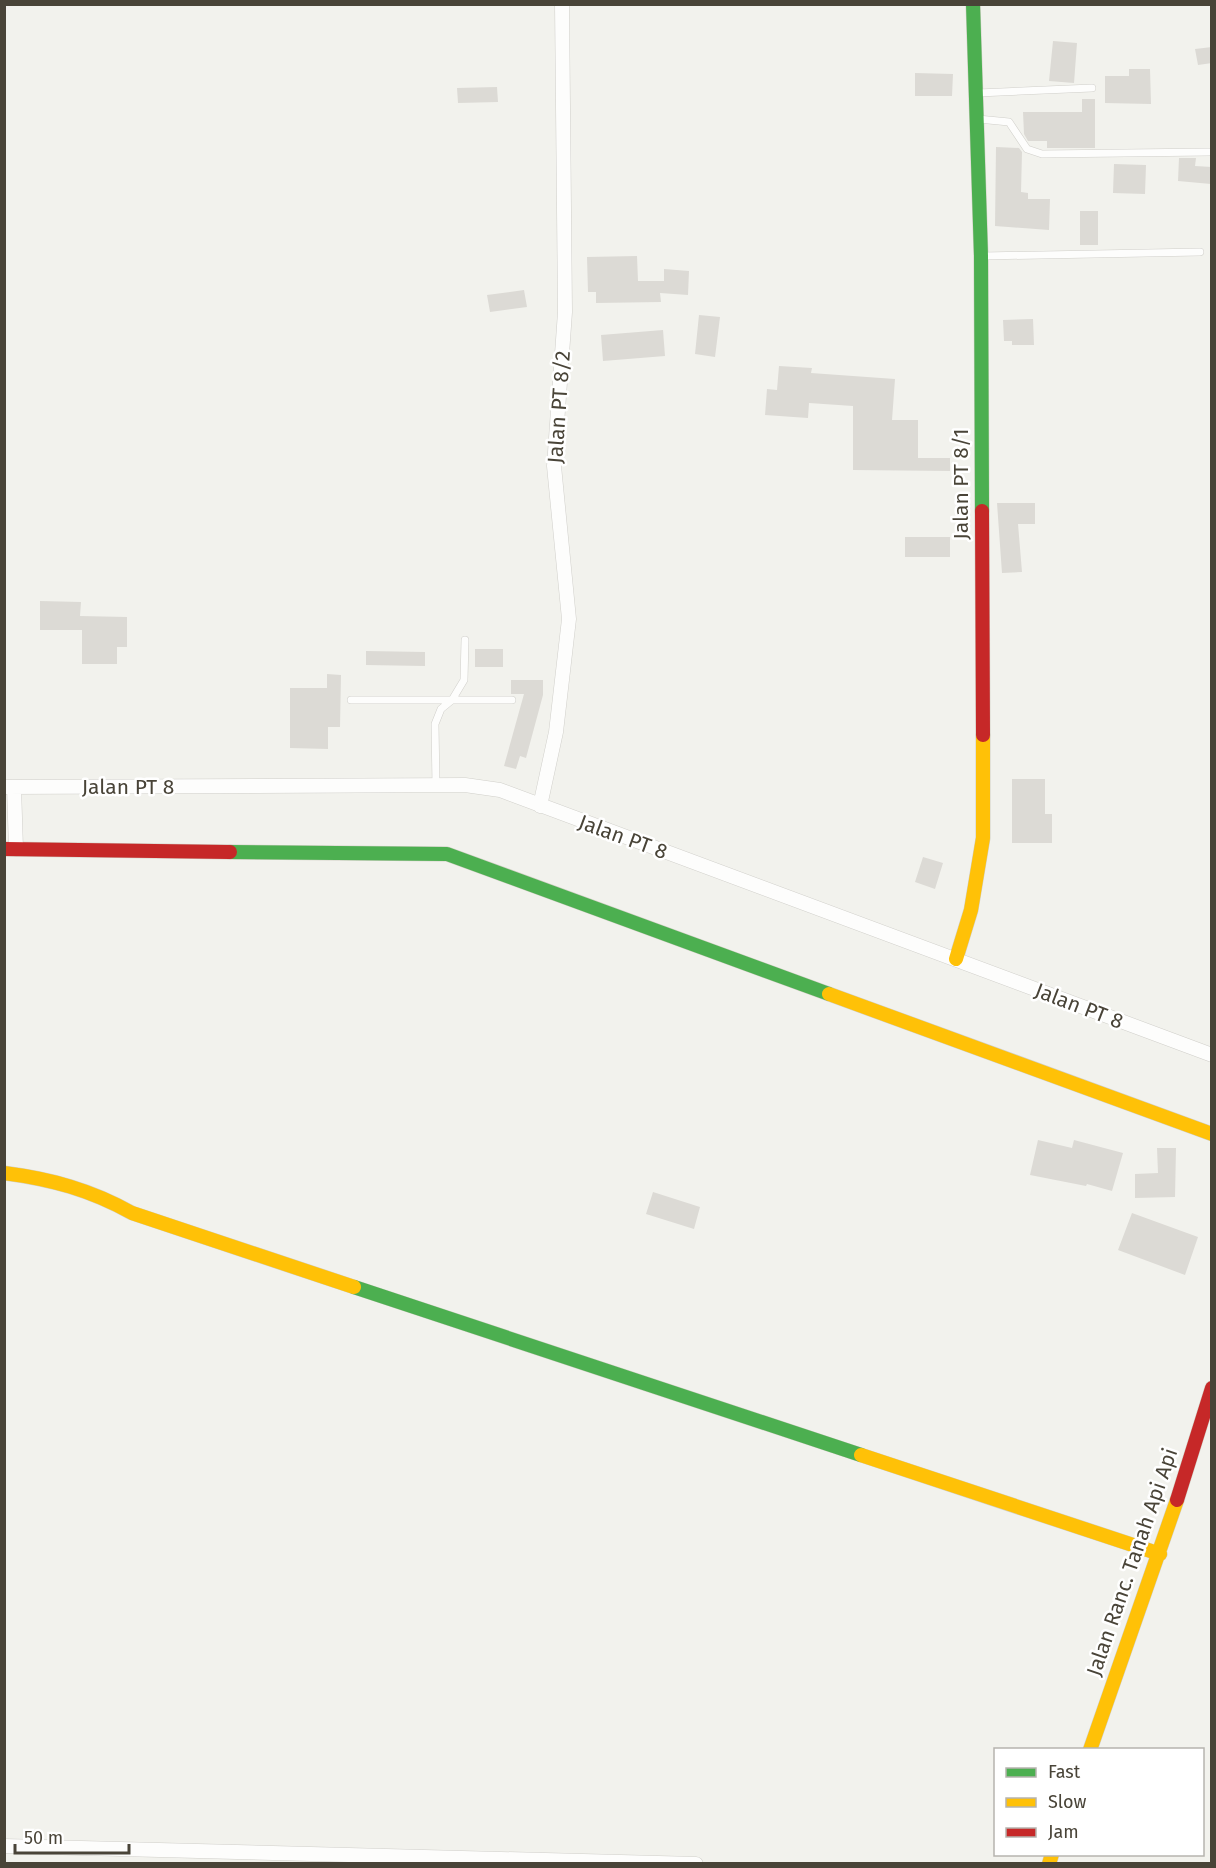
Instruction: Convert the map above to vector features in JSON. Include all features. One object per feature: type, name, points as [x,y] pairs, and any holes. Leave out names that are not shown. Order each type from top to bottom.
[{"type":"street","name":"Jalan PT 8/2","points":[[540,806],[556,732],[569,619],[554,466],[565,312],[562,4]]},
{"type":"street","name":"Jalan PT 8/1","points":[[956,959],[971,910],[983,838],[981,256],[973,4]]},
{"type":"street","name":"Jalan PT 8","points":[[9,787],[465,785],[500,790],[1212,1055]]},
{"type":"street","points":[[9,787],[14,803],[14,833],[10,849],[447,854],[1212,1134]]},
{"type":"street","points":[[4,1173],[61,1181],[97,1193],[132,1213],[1160,1554]]},
{"type":"street","name":"Jalan Ranc. Tanah Api Api","points":[[1090,1748],[1160,1554],[1212,1388]]},
{"type":"street","points":[[4,1846],[696,1863]]},
{"type":"lane","points":[[976,93],[1092,88]]},
{"type":"lane","points":[[976,119],[1009,122],[1027,149],[1042,154],[1209,152]]},
{"type":"lane","points":[[981,256],[1200,252]]},
{"type":"lane","points":[[436,786],[435,724],[441,708],[452,700],[464,680],[465,640]]},
{"type":"lane","points":[[351,700],[512,700]]},
{"type":"building","points":[[1053,41],[1077,43],[1074,83],[1049,81]]},
{"type":"building","points":[[1212,47],[1212,63],[1198,65],[1195,49]]},
{"type":"building","points":[[1129,69],[1150,69],[1151,104],[1105,103],[1105,76],[1129,76]]},
{"type":"building","points":[[915,73],[953,74],[952,96],[915,96]]},
{"type":"building","points":[[497,87],[498,102],[458,103],[457,88]]},
{"type":"building","points":[[1082,99],[1095,99],[1095,148],[1047,148],[1047,141],[1028,141],[1024,134],[1023,112],[1082,112]]},
{"type":"building","points":[[996,147],[1019,148],[1022,152],[1021,192],[1028,193],[1028,199],[1050,199],[1049,230],[995,226]]},
{"type":"building","points":[[1179,158],[1196,158],[1195,166],[1212,167],[1211,184],[1178,181]]},
{"type":"building","points":[[1114,164],[1146,165],[1145,194],[1113,193]]},
{"type":"building","points":[[1080,211],[1098,211],[1098,245],[1080,245]]},
{"type":"building","points":[[637,256],[638,281],[664,281],[664,269],[689,271],[688,295],[660,293],[661,302],[596,303],[596,292],[588,292],[587,257]]},
{"type":"building","points":[[524,290],[527,307],[490,312],[487,295]]},
{"type":"building","points":[[699,315],[720,317],[715,357],[695,354]]},
{"type":"building","points":[[1033,319],[1034,345],[1012,345],[1012,341],[1004,341],[1003,320]]},
{"type":"building","points":[[663,330],[665,356],[603,361],[601,335]]},
{"type":"building","points":[[779,366],[812,368],[811,373],[895,379],[892,420],[918,420],[918,458],[950,458],[950,471],[853,470],[853,406],[809,403],[808,418],[765,415],[767,389],[777,390]]},
{"type":"building","points":[[997,503],[1035,503],[1035,524],[1018,524],[1022,572],[1002,573]]},
{"type":"building","points":[[905,537],[950,537],[950,557],[905,557]]},
{"type":"building","points":[[40,601],[81,602],[80,616],[127,617],[127,647],[117,647],[117,664],[82,664],[82,630],[40,630]]},
{"type":"building","points":[[475,649],[503,649],[503,667],[475,667]]},
{"type":"building","points":[[366,651],[425,652],[425,666],[366,665]]},
{"type":"building","points":[[327,674],[341,675],[340,727],[328,727],[328,749],[290,748],[290,688],[327,688]]},
{"type":"building","points":[[511,680],[543,680],[543,695],[526,758],[520,756],[516,769],[504,766],[524,694],[511,694]]},
{"type":"building","points":[[1012,779],[1045,779],[1045,814],[1052,814],[1052,843],[1012,843]]},
{"type":"building","points":[[923,857],[943,863],[935,889],[915,882]]},
{"type":"building","points":[[1038,1140],[1072,1148],[1074,1140],[1123,1153],[1112,1191],[1087,1184],[1086,1186],[1030,1175]]},
{"type":"building","points":[[1157,1148],[1176,1148],[1175,1197],[1135,1198],[1135,1174],[1158,1173]]},
{"type":"building","points":[[653,1192],[700,1207],[694,1229],[646,1214]]},
{"type":"building","points":[[1132,1213],[1198,1237],[1185,1275],[1118,1250]]},
{"type":"traffic: fast","points":[[973,4],[981,256],[982,511]]},
{"type":"traffic: fast","points":[[230,852],[447,854],[829,994]]},
{"type":"traffic: fast","points":[[354,1287],[861,1455]]},
{"type":"traffic: slow","points":[[956,959],[971,910],[983,838],[983,735]]},
{"type":"traffic: slow","points":[[829,994],[1212,1134]]},
{"type":"traffic: slow","points":[[4,1173],[70,1187],[101,1198],[132,1213],[354,1287]]},
{"type":"traffic: slow","points":[[861,1455],[1160,1554]]},
{"type":"traffic: slow","points":[[1091,1748],[1177,1500]]},
{"type":"traffic: slow","points":[[1049,1864],[1051,1856]]},
{"type":"traffic: jam","points":[[982,511],[983,735]]},
{"type":"traffic: jam","points":[[4,849],[230,852]]},
{"type":"traffic: jam","points":[[1177,1500],[1212,1388]]}]
